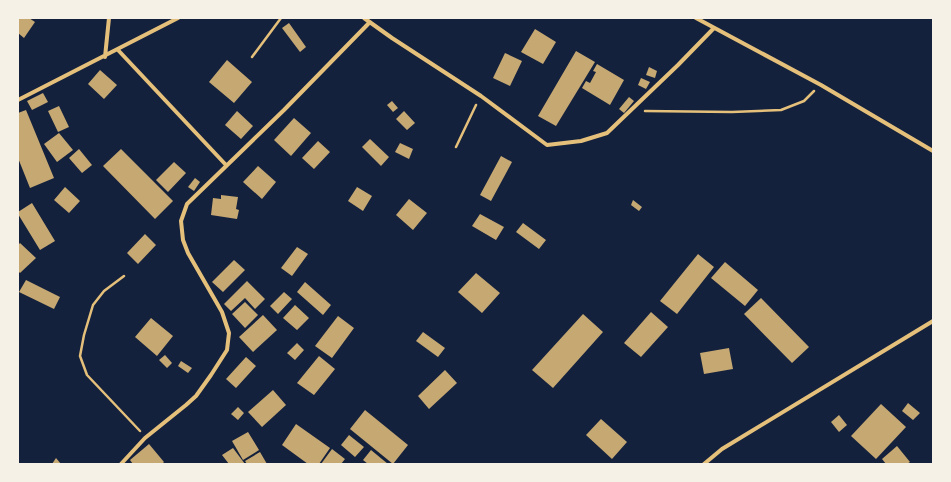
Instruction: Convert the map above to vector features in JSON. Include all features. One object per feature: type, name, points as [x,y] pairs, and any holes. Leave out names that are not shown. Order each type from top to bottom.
[{"type":"street","points":[[105,56],[109,18]]},
{"type":"street","points":[[18,100],[178,18]]},
{"type":"street","points":[[364,18],[481,96],[547,145],[581,141],[606,133],[678,65],[714,28]]},
{"type":"street","points":[[696,18],[821,84],[933,151]]},
{"type":"street","points":[[121,464],[145,438],[186,406],[196,396],[227,350],[228,333],[222,312],[188,253],[183,240],[181,221],[187,204],[284,110],[370,22]]},
{"type":"street","points":[[118,50],[226,165]]},
{"type":"street","points":[[704,464],[722,449],[933,322]]},
{"type":"path","points":[[252,57],[281,18]]},
{"type":"path","points":[[631,110],[732,112],[781,110],[804,101],[821,84]]},
{"type":"path","points":[[456,147],[481,96]]},
{"type":"path","points":[[124,276],[104,291],[93,305],[84,335],[80,356],[87,375],[136,425],[145,438]]},
{"type":"building","points":[[18,18],[29,18],[35,22],[24,38],[18,33]]},
{"type":"building","points":[[289,23],[306,47],[300,52],[282,28]]},
{"type":"building","points":[[535,29],[556,42],[543,64],[521,52]]},
{"type":"building","points":[[576,51],[595,62],[556,126],[538,116]]},
{"type":"building","points":[[505,53],[522,61],[510,86],[493,78]]},
{"type":"building","points":[[227,60],[252,82],[234,103],[209,82]]},
{"type":"building","points":[[597,64],[624,80],[610,105],[582,88],[586,81],[590,83],[596,72],[593,71]]},
{"type":"building","points":[[649,67],[657,71],[655,78],[646,75]]},
{"type":"building","points":[[100,70],[117,85],[104,99],[88,84]]},
{"type":"building","points":[[641,78],[650,82],[646,89],[638,85]]},
{"type":"building","points":[[43,93],[48,102],[32,110],[27,101]]},
{"type":"building","points":[[629,97],[634,101],[624,113],[619,109]]},
{"type":"building","points":[[392,101],[398,108],[393,112],[387,105]]},
{"type":"building","points":[[59,106],[69,127],[58,132],[48,111]]},
{"type":"building","points":[[26,110],[54,178],[30,188],[18,158],[18,113]]},
{"type":"building","points":[[237,111],[253,126],[241,139],[225,125]]},
{"type":"building","points":[[404,111],[415,123],[407,130],[396,119]]},
{"type":"building","points":[[294,118],[311,133],[291,156],[274,140]]},
{"type":"building","points":[[59,133],[73,150],[57,162],[44,144]]},
{"type":"building","points":[[370,139],[389,157],[381,166],[362,147]]},
{"type":"building","points":[[318,141],[330,152],[314,169],[302,158]]},
{"type":"building","points":[[400,143],[413,149],[409,159],[395,152]]},
{"type":"building","points":[[79,149],[92,165],[82,173],[69,158]]},
{"type":"building","points":[[121,149],[173,201],[155,219],[103,166]]},
{"type":"building","points":[[501,156],[512,162],[491,201],[480,195]]},
{"type":"building","points":[[174,162],[186,173],[168,192],[156,180]]},
{"type":"building","points":[[258,166],[276,182],[262,199],[243,182]]},
{"type":"building","points":[[195,178],[200,182],[194,191],[188,187]]},
{"type":"building","points":[[65,187],[80,201],[69,213],[54,200]]},
{"type":"building","points":[[357,187],[372,196],[363,211],[348,201]]},
{"type":"building","points":[[221,195],[238,197],[236,209],[239,210],[237,219],[211,215],[213,198],[221,199]]},
{"type":"building","points":[[409,199],[427,213],[413,230],[396,215]]},
{"type":"building","points":[[633,200],[642,207],[639,211],[631,205]]},
{"type":"building","points":[[32,203],[55,241],[40,250],[18,214],[18,212]]},
{"type":"building","points":[[480,214],[504,227],[496,240],[472,226]]},
{"type":"building","points":[[523,223],[546,240],[539,249],[516,232]]},
{"type":"building","points":[[145,234],[156,245],[138,264],[127,253]]},
{"type":"building","points":[[20,243],[36,258],[20,273],[18,271],[18,245]]},
{"type":"building","points":[[297,247],[308,254],[292,276],[281,268]]},
{"type":"building","points":[[698,254],[714,267],[677,314],[660,301]]},
{"type":"building","points":[[234,260],[245,270],[223,292],[212,282]]},
{"type":"building","points":[[725,262],[758,290],[745,306],[711,278]]},
{"type":"building","points":[[476,273],[500,293],[482,313],[458,292]]},
{"type":"building","points":[[26,280],[60,297],[54,309],[19,292]]},
{"type":"building","points":[[247,281],[265,299],[255,309],[245,298],[231,311],[224,304]]},
{"type":"building","points":[[305,282],[331,305],[323,315],[297,292]]},
{"type":"building","points":[[284,292],[292,299],[278,314],[270,306]]},
{"type":"building","points":[[761,298],[809,347],[792,363],[744,314]]},
{"type":"building","points":[[245,302],[258,315],[245,328],[232,314]]},
{"type":"building","points":[[295,305],[309,318],[297,330],[283,318]]},
{"type":"building","points":[[651,312],[668,327],[641,357],[624,343]]},
{"type":"building","points":[[583,314],[603,332],[553,388],[532,370]]},
{"type":"building","points":[[263,315],[277,330],[253,352],[239,337]]},
{"type":"building","points":[[338,316],[354,328],[332,358],[315,346]]},
{"type":"building","points":[[151,318],[173,336],[157,356],[135,337]]},
{"type":"building","points":[[423,332],[445,348],[438,357],[416,341]]},
{"type":"building","points":[[297,343],[304,350],[295,360],[287,353]]},
{"type":"building","points":[[729,348],[733,369],[704,374],[700,353]]},
{"type":"building","points":[[165,355],[172,363],[167,368],[159,360]]},
{"type":"building","points":[[319,356],[335,369],[314,395],[297,383]]},
{"type":"building","points":[[246,357],[256,366],[236,388],[226,379]]},
{"type":"building","points":[[181,361],[192,368],[188,373],[178,366]]},
{"type":"building","points":[[445,370],[457,383],[429,409],[418,396]]},
{"type":"building","points":[[273,390],[286,405],[262,427],[248,412]]},
{"type":"building","points":[[908,403],[920,413],[913,420],[902,411]]},
{"type":"building","points":[[881,404],[906,427],[876,459],[851,436]]},
{"type":"building","points":[[238,407],[244,413],[238,420],[231,414]]},
{"type":"building","points":[[365,410],[408,445],[393,464],[350,429]]},
{"type":"building","points":[[839,415],[847,425],[839,432],[831,422]]},
{"type":"building","points":[[601,419],[627,442],[612,459],[586,435]]},
{"type":"building","points":[[296,424],[330,448],[319,464],[308,464],[282,445]]},
{"type":"building","points":[[248,432],[259,450],[243,460],[232,441]]},
{"type":"building","points":[[349,435],[364,447],[355,457],[341,445]]},
{"type":"building","points":[[149,444],[164,462],[162,464],[133,464],[130,460]]},
{"type":"building","points":[[897,446],[910,462],[907,464],[886,464],[882,459]]},
{"type":"building","points":[[233,448],[245,464],[229,464],[222,455]]},
{"type":"building","points":[[332,449],[345,459],[341,464],[321,464]]},
{"type":"building","points":[[371,450],[388,464],[368,464],[363,460]]},
{"type":"building","points":[[260,452],[267,464],[247,464],[245,461]]},
{"type":"building","points":[[56,458],[61,464],[52,464]]}]
